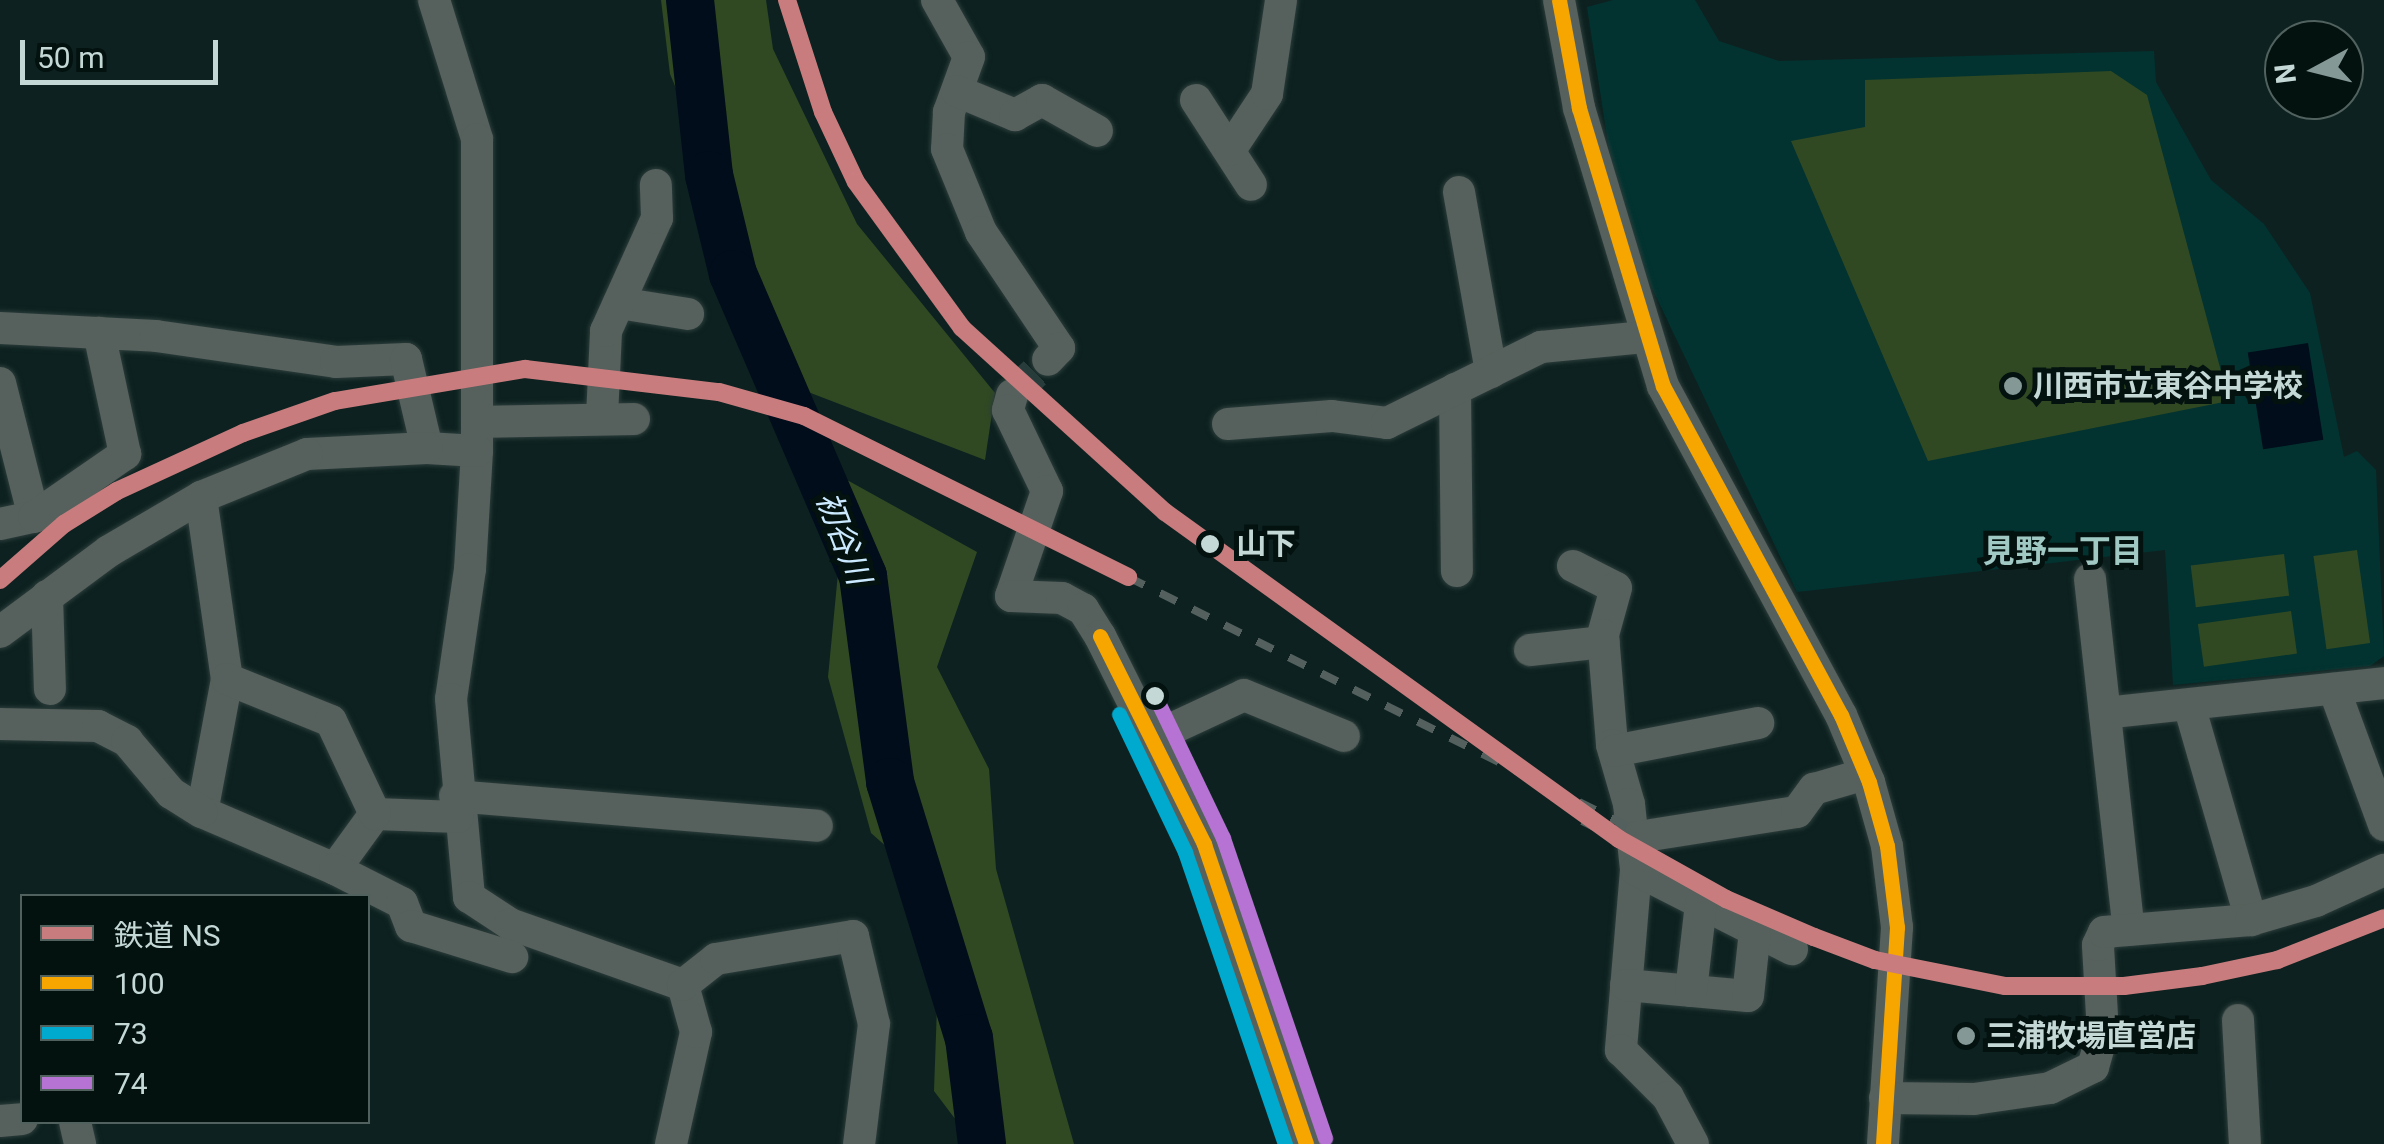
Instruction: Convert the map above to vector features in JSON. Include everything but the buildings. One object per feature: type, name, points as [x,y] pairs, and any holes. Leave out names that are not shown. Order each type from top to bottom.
[{"type":"street","points":[[434,0],[477,139],[477,437],[470,569],[451,699],[456,806],[469,897],[510,924],[683,985]]},
{"type":"street","points":[[937,0],[969,57],[957,90],[947,149],[980,232],[1059,348],[1048,360]]},
{"type":"street","points":[[1230,150],[1267,94],[1281,0]]},
{"type":"street","points":[[1560,0],[1578,108],[1663,386],[1840,715],[1866,774],[1887,846],[1897,928],[1883,1144]]},
{"type":"street","points":[[957,90],[1015,115],[1042,100],[1098,131]]},
{"type":"street","points":[[1196,100],[1251,186]]},
{"type":"street","points":[[0,632],[47,596],[201,497],[307,454],[428,448],[477,437],[618,418],[606,331],[658,218],[656,185]]},
{"type":"street","points":[[1459,192],[1491,372]]},
{"type":"street","points":[[619,304],[688,314]]},
{"type":"street","points":[[0,328],[98,333],[336,362],[406,358],[428,448]]},
{"type":"street","points":[[0,524],[34,518],[125,454],[98,333]]},
{"type":"street","points":[[1228,424],[1332,416],[1387,423],[1541,347],[1646,337]]},
{"type":"street","points":[[0,383],[34,518]]},
{"type":"street","points":[[1456,390],[1457,571]]},
{"type":"street","points":[[1012,395],[1008,410],[1047,490],[1011,596],[1062,598],[1083,609],[1100,636],[1204,844],[1306,1144]]},
{"type":"street","points":[[201,497],[227,679],[202,812]]},
{"type":"street","points":[[1573,566],[1616,588],[1604,642],[1614,751],[1634,854],[1621,1050],[1668,1097],[1693,1144]]},
{"type":"street","points":[[2090,578],[2129,930]]},
{"type":"street","points":[[47,596],[50,689]]},
{"type":"street","points":[[1530,650],[1604,642]]},
{"type":"street","points":[[227,679],[331,721],[375,814]]},
{"type":"street","points":[[2105,713],[2384,682]]},
{"type":"street","points":[[2334,689],[2384,825]]},
{"type":"street","points":[[1154,738],[1244,696],[1344,736]]},
{"type":"street","points":[[2189,705],[2251,920]]},
{"type":"street","points":[[1614,751],[1758,723]]},
{"type":"street","points":[[0,724],[98,726],[128,740],[171,794],[202,812],[335,869],[402,903],[412,926],[512,958]]},
{"type":"street","points":[[1634,854],[1797,812],[1814,789],[1866,774]]},
{"type":"street","points":[[335,869],[375,814],[456,806],[817,826]]},
{"type":"street","points":[[1634,854],[1701,904],[1792,950]]},
{"type":"street","points":[[1886,1098],[1974,1099],[2050,1088],[2093,1067],[2103,1033],[2098,945],[2104,932],[2251,920],[2316,901],[2384,870]]},
{"type":"street","points":[[1691,991],[1701,904]]},
{"type":"street","points":[[1626,985],[1748,996],[1754,931]]},
{"type":"street","points":[[683,985],[716,958],[853,936],[874,1024],[858,1144]]},
{"type":"street","points":[[671,1144],[696,1032],[683,985]]},
{"type":"street","points":[[2238,1020],[2245,1144]]},
{"type":"shaded area","name":"川西市立東谷中学校","points":[[1613,0],[1695,0],[1719,41],[1779,61],[2154,51],[2156,82],[2211,180],[2264,224],[2310,293],[2344,457],[2357,451],[2376,470],[2384,656],[2370,666],[2173,685],[2165,550],[1797,592],[1620,221],[1587,7]]},
{"type":"shaded area","points":[[2308,343],[2323,440],[2263,449],[2248,353]]},
{"type":"green space","points":[[661,0],[766,0],[773,49],[857,224],[995,393],[985,460],[803,390],[670,74]]},
{"type":"green space","points":[[2111,71],[2147,95],[2229,401],[1928,461],[1791,141],[1865,127],[1865,80]]},
{"type":"green space","points":[[847,480],[977,552],[937,667],[989,769],[996,869],[1074,1144],[960,1144],[962,1128],[934,1091],[941,895],[871,833],[828,677]]},
{"type":"green space","points":[[2357,550],[2370,643],[2327,649],[2313,556]]},
{"type":"green space","points":[[2284,554],[2289,596],[2196,607],[2191,565]]},
{"type":"green space","points":[[2291,611],[2297,654],[2204,667],[2198,624]]},
{"type":"waterway","name":"初谷川","points":[[690,0],[709,175],[733,274],[863,576],[890,782],[969,1038],[982,1144]]},
{"type":"tunnel","points":[[1012,395],[1048,360]]},
{"type":"railway","points":[[1128,577],[1627,826]]},
{"type":"railway","points":[[1582,821],[1619,839]]},
{"type":"rail line","name":"NS","points":[[787,0],[823,112],[856,182],[962,328],[1165,512],[1619,839],[1726,899],[1814,937],[1875,960],[2005,986],[2124,986],[2202,976],[2277,960],[2384,918]]},
{"type":"rail line","name":"NS","points":[[0,580],[64,524],[117,491],[243,433],[335,401],[525,369],[719,392],[804,416],[1128,577]]},
{"type":"transit line","name":"100","points":[[1559,0],[1579,108],[1663,386],[1841,715],[1869,782],[1887,846],[1897,927],[1883,1144]]},
{"type":"transit line","name":"100","points":[[1100,636],[1204,844],[1306,1144]]},
{"type":"transit line","name":"74","points":[[1155,696],[1223,838],[1325,1138]]},
{"type":"transit line","name":"73","points":[[1119,714],[1185,852],[1285,1144]]},
{"type":"place","name":"川西市立東谷中学校","points":[[2013,386]]},
{"type":"place","name":"山下","points":[[1210,544]]},
{"type":"place","name":"三浦牧場直営店","points":[[1966,1036]]},
{"type":"district","name":"見野一丁目","points":[[2063,551]]}]
